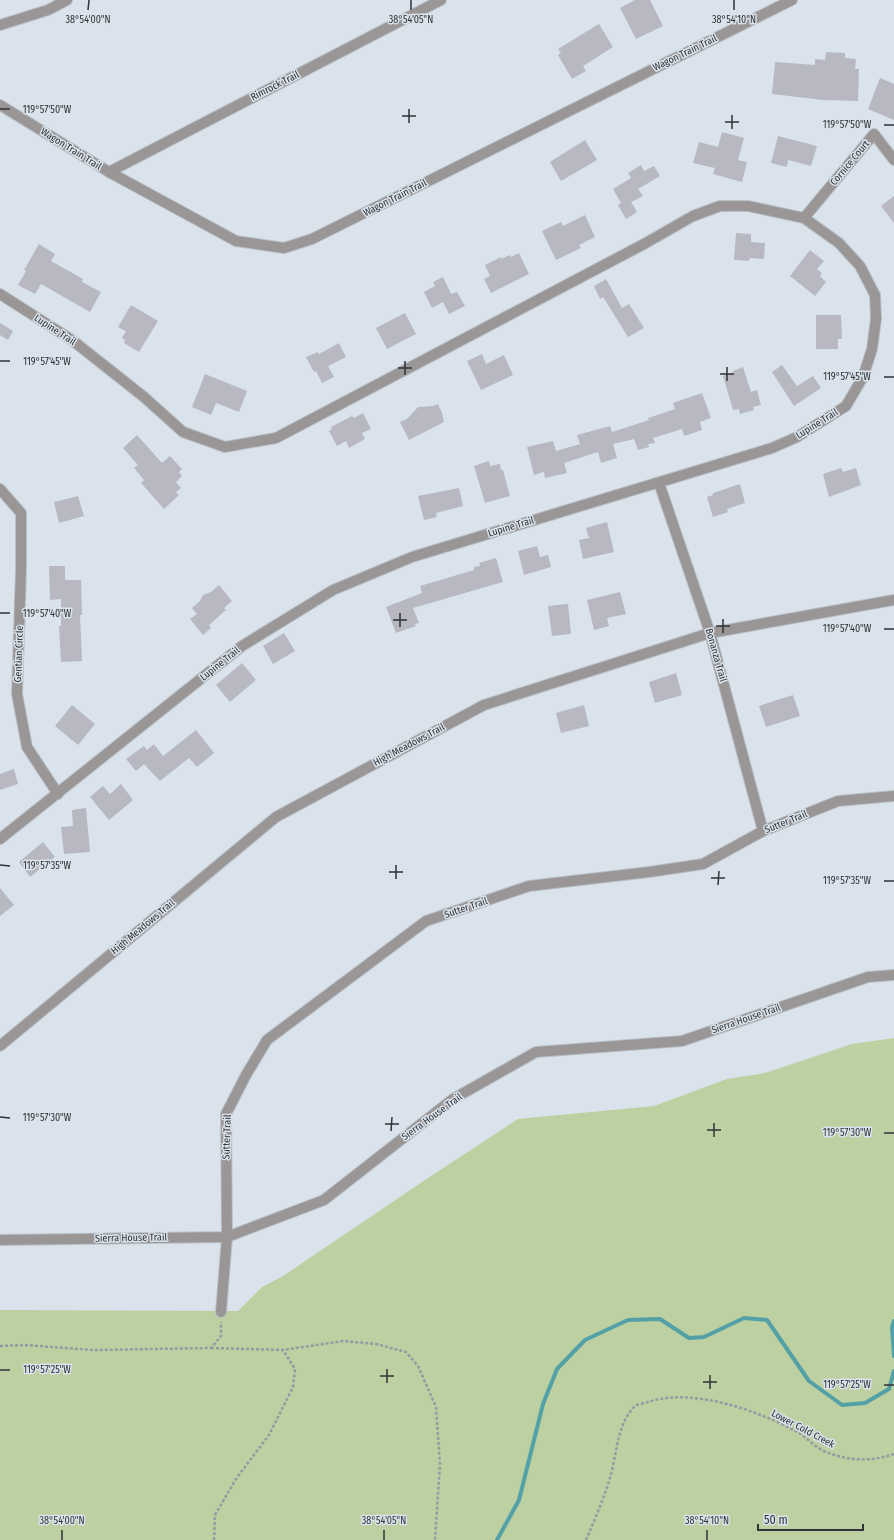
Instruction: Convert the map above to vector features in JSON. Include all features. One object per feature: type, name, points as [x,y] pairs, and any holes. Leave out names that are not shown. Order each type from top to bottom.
[{"type":"street","points":[[0,25],[48,10],[67,0]]},
{"type":"street","name":"Rimrock Trail","points":[[109,172],[441,0]]},
{"type":"street","name":"Wagon Train Trail","points":[[0,105],[109,172],[236,241],[284,248],[312,239],[792,0]]},
{"type":"street","name":"Cornice Court","points":[[804,218],[874,134],[894,160]]},
{"type":"street","name":"Lupine Trail","points":[[0,294],[72,340],[144,397],[184,432],[225,447],[276,438],[644,244],[693,216],[720,206],[748,206],[804,218],[838,243],[860,266],[875,295],[876,319],[872,349],[863,377],[846,406],[797,437],[772,448],[412,557],[333,590],[242,646],[0,839]]},
{"type":"street","name":"Bonanza Trail","points":[[659,482],[710,633],[763,831]]},
{"type":"street","name":"Gentian Circle","points":[[0,489],[21,513],[18,694],[27,747],[58,794]]},
{"type":"street","name":"High Meadows Trail","points":[[0,1046],[276,817],[484,705],[710,633],[894,600]]},
{"type":"street","name":"Sutter Trail","points":[[221,1312],[227,1237],[226,1114],[246,1075],[267,1040],[426,921],[529,886],[703,864],[763,831],[838,801],[894,796]]},
{"type":"street","name":"Sierra House Trail","points":[[0,1240],[227,1237],[324,1200],[453,1099],[536,1052],[682,1041],[868,977],[894,975]]},
{"type":"path","points":[[211,1348],[221,1336],[221,1312]]},
{"type":"path","points":[[0,1346],[25,1345],[93,1350],[211,1348],[283,1350],[343,1341],[376,1344],[406,1352],[418,1366],[436,1407],[440,1464],[434,1540]]},
{"type":"path","points":[[214,1540],[215,1515],[236,1479],[269,1435],[293,1387],[295,1369],[283,1350]]},
{"type":"path","name":"Lower Cold Creek","points":[[586,1540],[610,1481],[624,1421],[635,1406],[656,1399],[678,1397],[726,1403],[770,1419],[799,1434],[825,1452],[852,1460],[880,1459],[894,1454]]},
{"type":"green space","points":[[894,1038],[894,1540],[0,1540],[0,1310],[238,1311],[262,1287],[283,1276],[518,1119],[654,1106],[727,1079],[765,1073],[852,1044]]},
{"type":"building","points":[[635,0],[650,0],[663,26],[636,39],[620,8]]},
{"type":"building","points":[[599,24],[613,47],[583,66],[586,71],[572,79],[558,55],[561,53],[558,49]]},
{"type":"building","points":[[826,52],[845,53],[845,58],[856,59],[855,69],[859,69],[858,101],[823,100],[772,94],[775,62],[815,65],[815,59],[825,60]]},
{"type":"building","points":[[880,78],[894,84],[894,120],[868,109]]},
{"type":"building","points":[[722,132],[744,138],[738,160],[747,162],[742,182],[713,174],[715,168],[693,163],[699,142],[718,147]]},
{"type":"building","points":[[778,136],[817,146],[811,166],[788,160],[787,167],[771,163]]},
{"type":"building","points":[[585,140],[597,160],[561,181],[550,162]]},
{"type":"building","points":[[641,165],[644,171],[654,166],[660,176],[638,189],[643,196],[631,202],[637,212],[626,219],[618,205],[621,203],[613,189],[631,178],[628,173]]},
{"type":"building","points":[[894,196],[894,223],[881,206]]},
{"type":"building","points":[[585,215],[595,237],[579,245],[581,248],[556,260],[542,231],[561,222],[563,226]]},
{"type":"building","points":[[736,233],[751,234],[751,242],[765,243],[764,259],[750,258],[749,261],[734,260]]},
{"type":"building","points":[[39,244],[55,254],[51,261],[83,279],[82,282],[101,292],[90,312],[41,284],[35,294],[18,285],[26,271],[24,270]]},
{"type":"building","points":[[810,250],[824,261],[817,269],[822,273],[820,276],[826,282],[815,296],[790,276]]},
{"type":"building","points":[[519,253],[529,274],[491,293],[484,279],[490,276],[485,265],[501,257],[501,259],[510,255],[511,257]]},
{"type":"building","points":[[443,277],[451,294],[457,292],[465,306],[449,314],[443,302],[432,308],[424,292],[435,286],[433,282]]},
{"type":"building","points":[[606,279],[622,308],[629,304],[644,328],[628,337],[603,297],[600,299],[594,286]]},
{"type":"building","points":[[131,305],[158,321],[139,352],[124,343],[125,340],[122,338],[126,331],[118,327]]},
{"type":"building","points":[[405,313],[416,334],[387,349],[376,328]]},
{"type":"building","points":[[816,315],[841,315],[842,339],[838,339],[838,349],[816,349]]},
{"type":"building","points":[[0,323],[13,331],[8,340],[0,335]]},
{"type":"building","points":[[339,343],[346,357],[328,366],[334,377],[322,383],[306,357],[318,352],[319,354]]},
{"type":"building","points":[[482,354],[486,364],[504,355],[513,375],[481,390],[467,361]]},
{"type":"building","points":[[782,365],[797,386],[813,376],[821,388],[794,406],[772,372]]},
{"type":"building","points":[[743,367],[751,392],[757,390],[761,405],[753,407],[754,410],[740,414],[739,409],[733,410],[723,376],[733,373],[733,371]]},
{"type":"building","points":[[205,374],[247,391],[239,412],[216,403],[211,415],[192,407]]},
{"type":"building","points":[[702,393],[711,418],[700,422],[702,430],[684,436],[682,429],[653,438],[655,443],[648,444],[649,447],[638,450],[634,439],[613,444],[617,458],[601,463],[598,452],[564,463],[567,473],[545,478],[544,472],[534,475],[527,447],[553,441],[556,451],[580,444],[577,435],[610,426],[612,432],[649,420],[648,418],[675,409],[673,403]]},
{"type":"building","points":[[438,404],[444,422],[409,440],[400,422],[407,419],[418,407],[433,406]]},
{"type":"building","points":[[363,413],[371,429],[362,433],[365,439],[349,448],[346,441],[337,446],[329,431],[332,429],[331,427],[352,416],[354,418]]},
{"type":"building","points":[[137,435],[162,463],[170,456],[182,469],[179,472],[182,476],[176,482],[181,488],[176,492],[179,495],[164,509],[141,483],[144,480],[134,468],[138,465],[123,448]]},
{"type":"building","points":[[489,461],[490,466],[500,464],[510,496],[485,503],[474,466]]},
{"type":"building","points":[[841,468],[843,472],[856,468],[861,485],[829,497],[823,474]]},
{"type":"building","points":[[740,484],[745,503],[727,509],[728,512],[713,517],[707,497],[713,495],[713,493]]},
{"type":"building","points":[[459,488],[463,506],[436,513],[437,517],[424,520],[418,496]]},
{"type":"building","points":[[78,496],[84,516],[59,523],[54,502]]},
{"type":"building","points":[[607,522],[614,552],[583,559],[579,540],[589,538],[586,528]]},
{"type":"building","points":[[537,546],[540,557],[548,555],[551,567],[524,575],[518,551]]},
{"type":"building","points":[[496,558],[503,582],[413,608],[419,623],[415,624],[416,626],[396,633],[386,607],[422,593],[420,586],[474,570],[474,567],[480,566],[479,563]]},
{"type":"building","points":[[49,566],[65,566],[65,580],[81,580],[82,615],[80,615],[82,661],[61,662],[59,626],[61,626],[61,599],[50,600]]},
{"type":"building","points":[[219,585],[232,601],[224,608],[226,610],[209,625],[211,628],[203,635],[190,619],[197,614],[192,608],[200,601],[203,595],[211,592]]},
{"type":"building","points":[[620,592],[626,614],[607,618],[609,626],[594,630],[587,600]]},
{"type":"building","points":[[568,604],[571,634],[552,636],[548,606]]},
{"type":"building","points":[[284,633],[295,651],[273,664],[263,646]]},
{"type":"building","points":[[242,663],[256,680],[230,702],[216,685]]},
{"type":"building","points":[[676,673],[682,695],[655,703],[649,682]]},
{"type":"building","points":[[793,695],[800,716],[766,727],[759,706]]},
{"type":"building","points":[[72,705],[95,724],[78,745],[55,726]]},
{"type":"building","points":[[584,705],[589,726],[561,733],[556,713]]},
{"type":"building","points":[[196,730],[214,753],[197,767],[189,758],[160,781],[144,764],[136,771],[126,759],[144,746],[147,750],[154,744],[163,756]]},
{"type":"building","points":[[14,769],[18,784],[0,790],[0,774]]},
{"type":"building","points":[[121,784],[133,800],[109,820],[90,797],[103,786],[110,794]]},
{"type":"building","points":[[86,808],[90,852],[64,854],[61,827],[73,826],[72,810]]},
{"type":"building","points":[[43,842],[55,857],[30,877],[19,862]]},
{"type":"building","points":[[0,888],[14,905],[0,916]]},
{"type":"waterway","points":[[497,1540],[519,1500],[543,1404],[557,1369],[585,1340],[628,1320],[660,1319],[689,1338],[704,1337],[744,1318],[767,1320],[809,1381],[842,1405],[865,1403],[889,1389],[894,1371]]},
{"type":"waterway","points":[[894,1321],[892,1327],[894,1356]]}]
